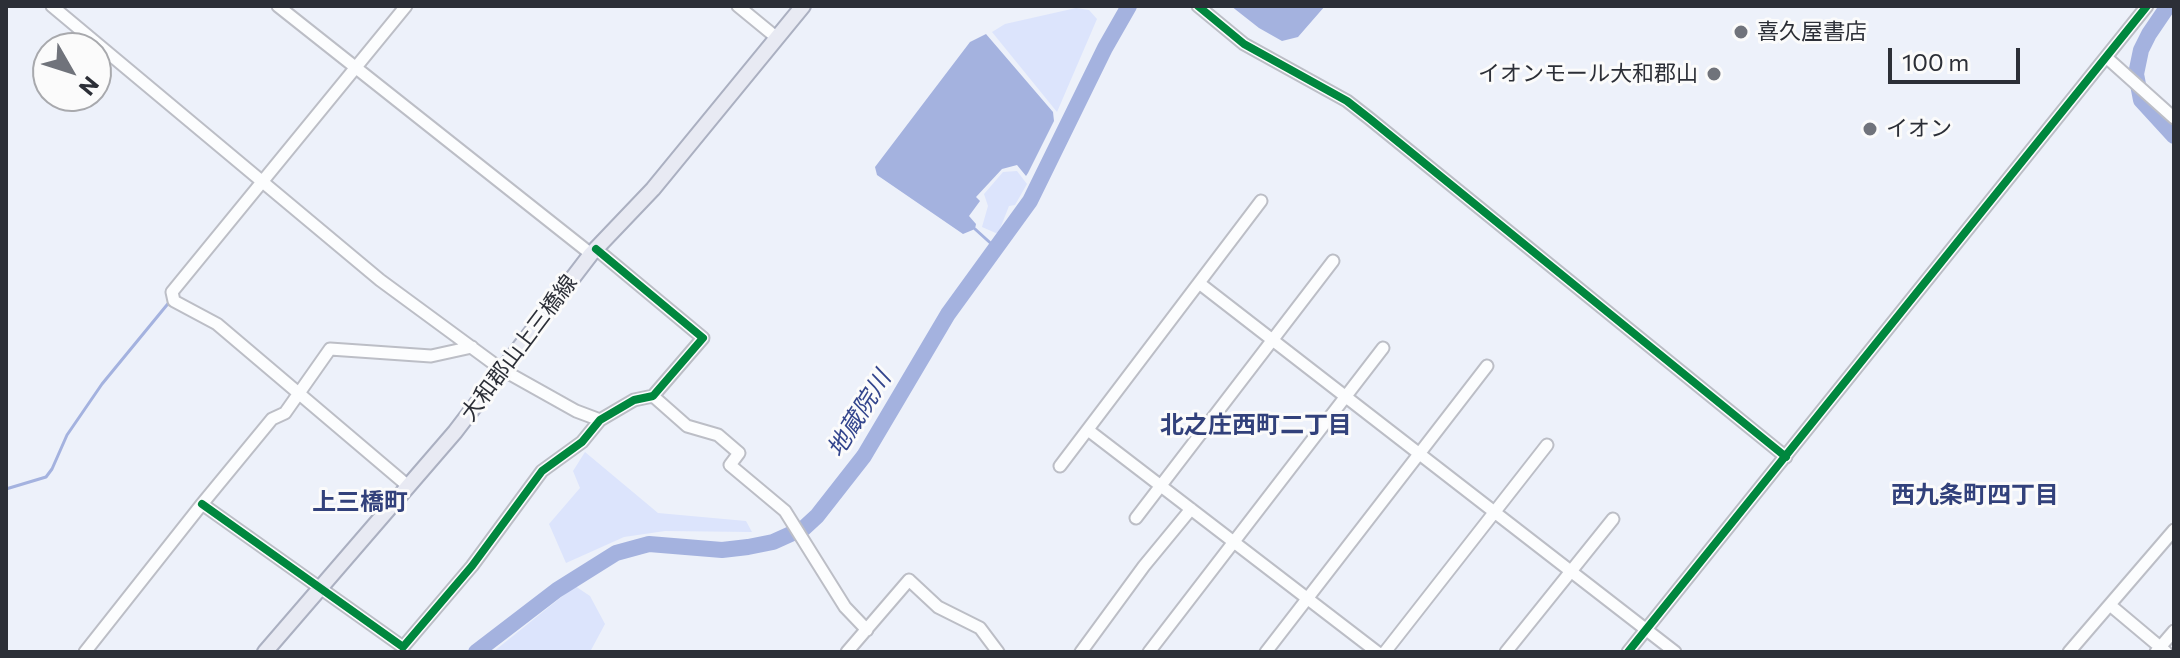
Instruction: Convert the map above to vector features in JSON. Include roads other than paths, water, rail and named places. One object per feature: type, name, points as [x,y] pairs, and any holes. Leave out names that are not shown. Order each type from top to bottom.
[{"type":"main road","name":"大和郡山上三橋線","points":[[265,652],[455,432],[594,252],[653,189],[803,6]]},
{"type":"street","points":[[52,6],[380,280],[501,369],[576,411],[600,420]]},
{"type":"street","points":[[202,504],[403,647],[472,566],[542,471],[582,442],[600,420],[634,400],[653,396],[703,338],[278,6]]},
{"type":"street","points":[[406,6],[359,71],[263,182],[173,297],[217,324],[408,486]]},
{"type":"street","points":[[738,6],[777,38]]},
{"type":"street","points":[[1198,6],[1244,44],[1347,101],[1786,457]]},
{"type":"street","points":[[1628,652],[2147,6]]},
{"type":"street","points":[[2106,57],[2174,118]]},
{"type":"street","points":[[1060,466],[1261,201]]},
{"type":"street","points":[[1136,518],[1333,261]]},
{"type":"street","points":[[1199,283],[1675,652]]},
{"type":"street","points":[[85,652],[272,419],[285,413],[330,349],[431,356],[472,347]]},
{"type":"street","points":[[1149,652],[1383,348]]},
{"type":"street","points":[[1266,652],[1487,366]]},
{"type":"street","points":[[653,396],[687,426],[718,435],[739,453],[730,465],[795,523],[845,607],[867,630]]},
{"type":"street","points":[[1088,430],[1377,652]]},
{"type":"street","points":[[1385,652],[1547,445]]},
{"type":"street","points":[[1081,652],[1144,566],[1191,509]]},
{"type":"street","points":[[1506,652],[1613,519]]},
{"type":"street","points":[[2069,652],[2174,530]]},
{"type":"street","points":[[847,652],[909,580],[938,607],[980,628],[998,652]]},
{"type":"street","points":[[2110,605],[2160,650],[2174,631]]},
{"type":"water","points":[[1231,6],[1325,6],[1298,37],[1282,41]]},
{"type":"water","points":[[986,34],[1053,112],[1054,121],[1026,176],[1017,165],[1002,169],[976,197],[980,201],[969,216],[976,224],[975,229],[963,234],[877,175],[875,167],[970,42]]},
{"type":"waterway","name":"地蔵院川","points":[[476,652],[557,590],[616,553],[649,544],[722,550],[748,547],[773,542],[804,528],[817,516],[864,456],[948,314],[1030,201],[1129,6]]},
{"type":"waterway","points":[[2168,6],[2141,50],[2136,74],[2141,100],[2174,136]]},
{"type":"waterway","points":[[975,229],[997,249]]},
{"type":"waterway","points":[[6,489],[46,477],[67,435],[102,384],[171,300]]},
{"type":"place","name":"喜久屋書店","points":[[1741,32]]},
{"type":"place","name":"イオンモール大和郡山","points":[[1714,74]]},
{"type":"place","name":"イオン","points":[[1870,129]]},
{"type":"district","name":"北之庄西町二丁目","points":[[1256,425]]},
{"type":"district","name":"西九条町四丁目","points":[[1975,495]]},
{"type":"district","name":"上三橋町","points":[[360,502]]}]
